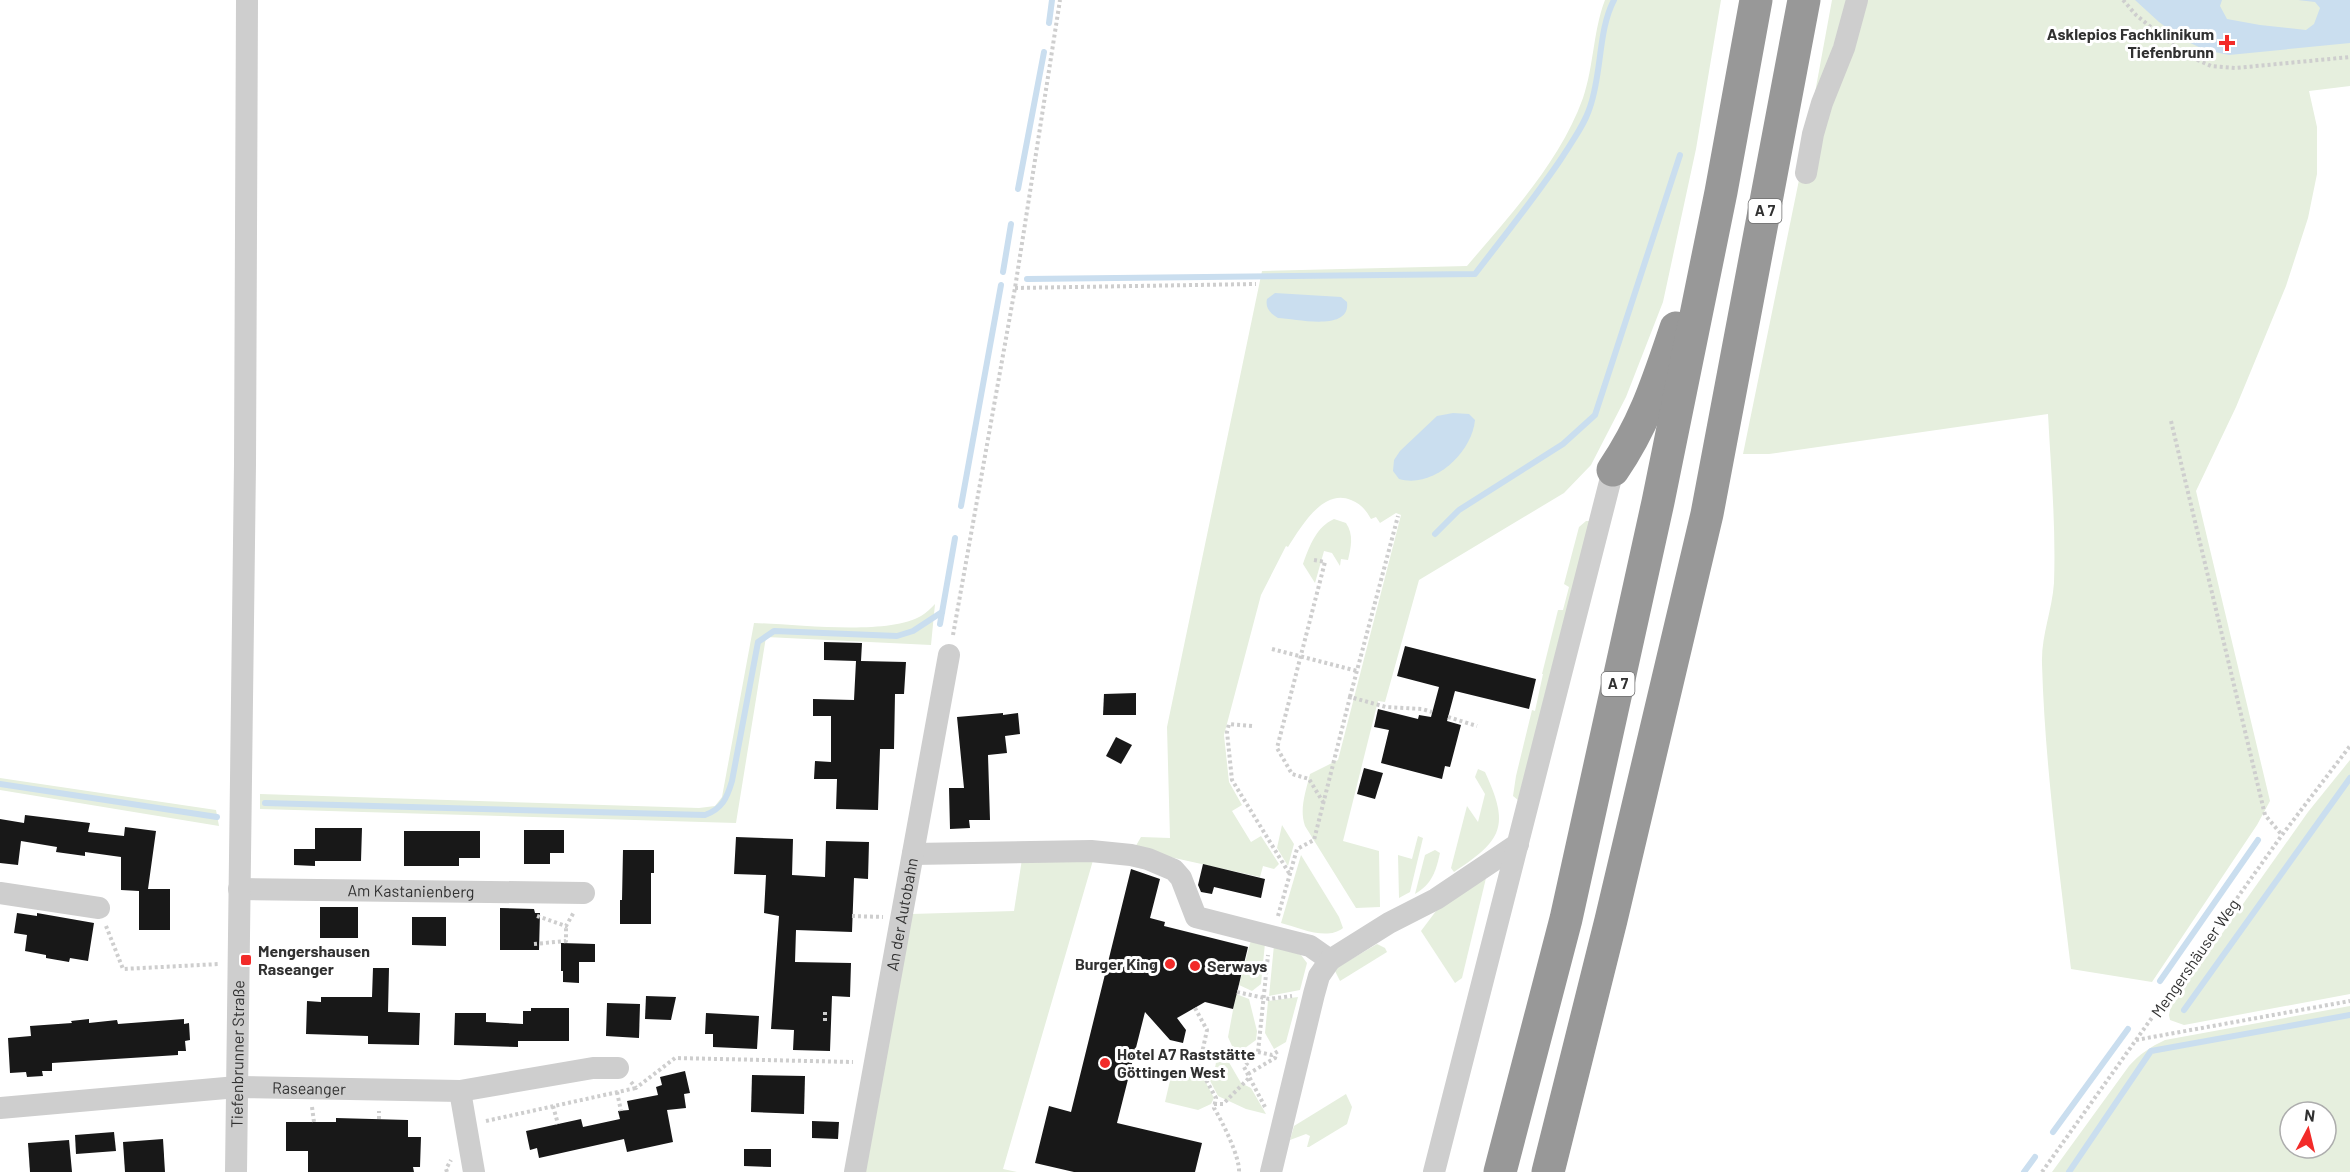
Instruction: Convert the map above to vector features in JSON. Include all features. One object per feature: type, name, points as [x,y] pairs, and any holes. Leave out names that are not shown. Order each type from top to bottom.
[{"type":"highway","name":"A 7","points":[[1500,1172],[1566,919],[1655,514],[1721,192],[1756,0]]},
{"type":"highway","name":"A 7","points":[[1548,1172],[1611,920],[1707,514],[1804,0]]},
{"type":"highway","points":[[1613,470],[1630,445],[1648,408],[1721,192]]},
{"type":"street","name":"Tiefenbrunner Straße","points":[[236,1172],[245,452],[247,0]]},
{"type":"street","points":[[1806,173],[1813,134],[1822,103],[1844,48],[1857,0]]},
{"type":"street","points":[[1434,1172],[1613,470]]},
{"type":"street","name":"An der Autobahn","points":[[855,1172],[949,655]]},
{"type":"street","points":[[1270,1172],[1319,976],[1330,960],[1364,938],[1436,899],[1518,844]]},
{"type":"street","points":[[913,854],[1111,851],[1148,859],[1174,870],[1181,878],[1196,916],[1310,946],[1330,960]]},
{"type":"street","name":"Am Kastanienberg","points":[[239,889],[585,893]]},
{"type":"street","points":[[0,893],[99,908]]},
{"type":"street","name":"Raseanger","points":[[0,1108],[237,1087],[460,1091],[593,1068],[618,1068]]},
{"type":"street","points":[[460,1091],[474,1172]]},
{"type":"path","points":[[949,655],[1015,288],[1060,0]]},
{"type":"path","points":[[2123,0],[2136,15],[2184,54],[2211,66],[2236,68],[2350,57]]},
{"type":"path","points":[[1015,288],[1256,284]]},
{"type":"path","points":[[2171,421],[2265,815],[2282,835]]},
{"type":"path","points":[[1266,1108],[1244,1067],[1258,1052],[1269,947],[1297,849],[1314,840],[1398,516]]},
{"type":"path","points":[[1314,560],[1325,562],[1277,748],[1292,774],[1309,779],[1324,802]]},
{"type":"path","points":[[1272,649],[1357,671]]},
{"type":"path","points":[[1350,697],[1386,707],[1422,709],[1432,712]]},
{"type":"path","points":[[1448,717],[1478,726]]},
{"type":"path","points":[[1252,726],[1229,724],[1227,732],[1232,780],[1290,873]]},
{"type":"path","name":"Mengershäuser Weg","points":[[2042,1172],[2282,835],[2350,746]]},
{"type":"path","points":[[99,908],[123,969],[238,963]]},
{"type":"path","points":[[852,916],[901,917]]},
{"type":"path","points":[[534,944],[566,941],[566,926]]},
{"type":"path","points":[[1237,992],[1264,999],[1291,996]]},
{"type":"path","points":[[2136,1041],[2350,1001]]},
{"type":"path","points":[[1195,1008],[1207,1030],[1199,1067],[1216,1098],[1214,1108],[1223,1122],[1239,1164],[1239,1172]]},
{"type":"path","points":[[825,1012],[825,1021]]},
{"type":"path","points":[[1214,1104],[1223,1104],[1249,1076],[1275,1058],[1274,1053],[1258,1052]]},
{"type":"path","points":[[465,1125],[636,1088],[675,1058],[875,1063]]},
{"type":"path","points":[[618,1068],[636,1088]]},
{"type":"path","points":[[617,1092],[621,1111]]},
{"type":"path","points":[[553,1106],[558,1124]]},
{"type":"green space","points":[[1605,0],[1721,0],[1696,149],[1663,302],[1626,397],[1591,465],[1564,493],[1419,580],[1385,702],[1378,701],[1343,841],[1379,851],[1380,907],[1356,908],[1303,820],[1304,800],[1310,774],[1338,760],[1401,515],[1396,513],[1380,523],[1376,517],[1371,519],[1358,503],[1351,500],[1331,499],[1322,504],[1306,520],[1288,547],[1286,546],[1261,595],[1224,735],[1229,782],[1242,805],[1232,811],[1251,842],[1261,836],[1279,864],[1274,869],[1263,866],[1260,877],[1134,849],[1141,837],[1170,838],[1167,727],[1262,271],[1467,266],[1548,166],[1573,122],[1587,86],[1598,24]]},
{"type":"green space","points":[[1832,0],[2350,0],[2350,86],[2309,91],[2317,127],[2317,174],[2308,218],[2286,286],[2236,407],[2196,491],[2270,801],[2257,825],[2152,982],[2071,969],[2049,778],[2042,664],[2043,643],[2054,583],[2054,520],[2048,414],[1769,454],[1743,454],[1799,180]]},
{"type":"green space","points":[[1334,519],[1346,523],[1350,532],[1351,546],[1348,560],[1341,559],[1340,566],[1332,553],[1324,551],[1315,583],[1303,564],[1318,532]]},
{"type":"green space","points":[[1586,521],[1590,521],[1518,800],[1513,796],[1516,776],[1532,710],[1535,711],[1558,610],[1563,610],[1569,587],[1564,584],[1579,527]]},
{"type":"green space","points":[[935,604],[931,645],[766,637],[736,823],[260,809],[260,794],[699,808],[715,806],[722,797],[754,623],[840,627],[887,626],[921,616]]},
{"type":"green space","points":[[2350,760],[2350,994],[2184,1025],[2170,1020],[2171,1006],[2308,812]]},
{"type":"green space","points":[[1478,769],[1485,772],[1498,806],[1497,830],[1492,841],[1483,850],[1454,872],[1451,868],[1467,806],[1478,822],[1485,794],[1475,777]]},
{"type":"green space","points":[[0,778],[216,810],[219,826],[0,790]]},
{"type":"green space","points":[[1282,825],[1294,844],[1288,866],[1277,848]]},
{"type":"green space","points":[[1418,836],[1423,838],[1410,892],[1399,898],[1398,855],[1412,859]]},
{"type":"green space","points":[[1435,850],[1440,853],[1435,871],[1426,886],[1415,894],[1425,855]]},
{"type":"green space","points":[[1301,855],[1339,917],[1343,928],[1337,932],[1313,932],[1281,923]]},
{"type":"green space","points":[[1094,857],[1003,1169],[1017,1172],[864,1172],[911,914],[1014,911],[1022,859]]},
{"type":"green space","points":[[1486,878],[1462,978],[1455,983],[1421,931],[1439,907]]},
{"type":"green space","points":[[1251,940],[1265,943],[1261,984],[1252,991],[1239,985]]},
{"type":"green space","points":[[1377,944],[1385,948],[1387,952],[1340,981],[1335,971],[1338,967]]},
{"type":"green space","points":[[1274,945],[1301,955],[1307,963],[1300,990],[1269,996]]},
{"type":"green space","points":[[1236,994],[1249,999],[1257,1031],[1256,1040],[1245,1048],[1240,1059],[1235,1053],[1227,1059],[1241,1083],[1251,1088],[1266,1114],[1246,1109],[1218,1096],[1205,1071],[1214,1073],[1218,1052],[1221,1048],[1225,1051],[1232,1046],[1228,1037]]},
{"type":"green space","points":[[1298,997],[1286,1042],[1274,1049],[1265,1033],[1268,1001]]},
{"type":"green space","points":[[2350,1006],[2350,1172],[2052,1172],[2129,1066],[2155,1045],[2165,1040]]},
{"type":"green space","points":[[1172,1072],[1205,1081],[1214,1098],[1211,1104],[1198,1110],[1165,1102]]},
{"type":"green space","points":[[1346,1094],[1352,1107],[1347,1124],[1309,1147],[1307,1147],[1310,1136],[1306,1134],[1290,1140],[1294,1126]]},
{"type":"water","points":[[2135,0],[2222,0],[2220,6],[2227,19],[2306,30],[2314,24],[2320,8],[2315,2],[2298,0],[2350,0],[2350,43],[2229,55],[2205,50],[2182,39]]},
{"type":"water","points":[[1275,293],[1341,297],[1347,302],[1346,311],[1341,317],[1332,321],[1278,318],[1267,308],[1267,299]]},
{"type":"water","points":[[1453,413],[1469,414],[1475,420],[1467,445],[1459,456],[1449,466],[1425,479],[1412,481],[1399,479],[1393,471],[1394,460],[1400,451],[1437,416]]},
{"type":"building","points":[[824,642],[862,643],[861,661],[906,662],[904,694],[895,694],[894,749],[880,749],[878,810],[836,809],[837,779],[814,779],[815,761],[831,762],[831,716],[813,716],[813,699],[854,700],[856,661],[824,660]]},
{"type":"building","points":[[1405,646],[1536,679],[1529,709],[1455,691],[1447,721],[1461,725],[1450,767],[1445,766],[1442,779],[1381,763],[1389,730],[1374,727],[1378,709],[1418,719],[1419,715],[1431,717],[1439,687],[1397,676]]},
{"type":"building","points":[[1136,693],[1136,715],[1103,715],[1104,694]]},
{"type":"building","points":[[1003,713],[1003,715],[1018,713],[1020,734],[1005,736],[1007,753],[988,755],[990,820],[969,820],[970,828],[950,829],[949,788],[964,788],[957,717]]},
{"type":"building","points":[[1116,737],[1132,745],[1121,764],[1106,756]]},
{"type":"building","points":[[1364,768],[1383,773],[1375,799],[1357,794]]},
{"type":"building","points":[[25,815],[90,823],[88,832],[124,836],[125,827],[156,831],[148,889],[170,889],[170,930],[139,930],[139,891],[121,890],[121,857],[85,852],[85,856],[56,852],[57,847],[21,841],[18,865],[0,863],[0,819],[24,823]]},
{"type":"building","points":[[315,828],[362,828],[361,861],[315,861],[315,866],[294,865],[294,849],[315,849]]},
{"type":"building","points":[[524,830],[564,830],[564,853],[550,853],[550,864],[524,864]]},
{"type":"building","points":[[404,831],[480,831],[480,858],[459,858],[459,866],[404,866]]},
{"type":"building","points":[[736,837],[793,839],[792,875],[825,877],[826,841],[869,842],[868,879],[854,878],[852,932],[796,930],[795,962],[851,963],[850,997],[832,996],[830,1051],[793,1050],[794,1030],[771,1029],[779,916],[764,913],[766,875],[734,874]]},
{"type":"building","points":[[623,850],[654,850],[654,873],[651,873],[651,924],[620,924]]},
{"type":"building","points":[[1203,864],[1265,879],[1261,898],[1214,887],[1212,894],[1201,892],[1198,885]]},
{"type":"building","points":[[1131,869],[1160,879],[1150,918],[1165,922],[1164,926],[1248,947],[1233,1009],[1205,1002],[1177,1018],[1186,1030],[1183,1043],[1170,1040],[1145,1012],[1117,1123],[1202,1143],[1195,1172],[1074,1172],[1035,1163],[1049,1106],[1071,1112]]},
{"type":"building","points":[[320,907],[358,907],[358,938],[320,938]]},
{"type":"building","points":[[500,908],[534,909],[535,913],[540,913],[539,950],[500,950]]},
{"type":"building","points":[[17,913],[37,916],[37,913],[94,923],[88,961],[70,958],[69,962],[25,951],[27,935],[14,933]]},
{"type":"building","points":[[412,917],[446,917],[446,946],[412,945]]},
{"type":"building","points":[[561,943],[595,944],[595,962],[579,962],[579,983],[563,982]]},
{"type":"building","points":[[373,968],[389,968],[388,1012],[420,1013],[419,1045],[368,1044],[368,1036],[306,1034],[307,1001],[321,1002],[321,997],[372,997]]},
{"type":"building","points":[[646,996],[676,997],[671,1020],[645,1019]]},
{"type":"building","points":[[607,1003],[640,1004],[639,1038],[606,1036]]},
{"type":"building","points":[[531,1008],[569,1008],[569,1041],[518,1041],[518,1047],[454,1045],[455,1013],[486,1013],[486,1022],[523,1024],[523,1011],[531,1011]]},
{"type":"building","points":[[706,1013],[759,1016],[757,1049],[713,1047],[713,1034],[705,1034]]},
{"type":"building","points":[[89,1019],[89,1023],[117,1020],[118,1024],[184,1019],[184,1024],[189,1023],[190,1040],[185,1041],[186,1051],[178,1051],[178,1055],[52,1063],[52,1071],[42,1071],[43,1076],[27,1077],[26,1072],[10,1073],[8,1038],[31,1036],[30,1026],[72,1023],[71,1021]]},
{"type":"building","points":[[685,1071],[690,1093],[684,1094],[686,1108],[667,1110],[673,1142],[627,1152],[624,1139],[539,1158],[537,1148],[530,1150],[526,1131],[581,1119],[583,1127],[620,1119],[618,1111],[629,1110],[627,1101],[658,1095],[656,1087],[662,1085],[660,1077]]},
{"type":"building","points":[[752,1075],[805,1076],[804,1114],[751,1112]]},
{"type":"building","points":[[336,1118],[408,1120],[408,1137],[421,1137],[420,1167],[413,1167],[414,1172],[308,1172],[308,1151],[286,1151],[286,1122],[336,1122]]},
{"type":"building","points":[[812,1121],[839,1122],[838,1139],[812,1138]]},
{"type":"building","points":[[114,1132],[116,1151],[76,1154],[75,1135]]},
{"type":"building","points":[[163,1139],[165,1172],[125,1172],[123,1142]]},
{"type":"building","points":[[69,1140],[72,1172],[30,1172],[28,1143]]},
{"type":"building","points":[[744,1149],[771,1149],[771,1167],[744,1166]]},
{"type":"waterway","points":[[1049,23],[1052,0]]},
{"type":"waterway","points":[[1027,279],[1475,274],[1551,174],[1584,121],[1594,94],[1605,25],[1614,0]]},
{"type":"waterway","points":[[1018,189],[1044,52]]},
{"type":"waterway","points":[[1435,534],[1459,510],[1563,444],[1595,415],[1680,155]]},
{"type":"waterway","points":[[1003,272],[1011,224]]},
{"type":"waterway","points":[[961,506],[1001,285]]},
{"type":"waterway","points":[[940,624],[955,538]]},
{"type":"waterway","points":[[265,803],[705,815],[716,810],[723,802],[732,781],[758,642],[774,631],[897,636],[913,631],[942,612]]},
{"type":"waterway","points":[[2184,1010],[2350,778]]},
{"type":"waterway","points":[[0,784],[217,817]]},
{"type":"waterway","points":[[2160,981],[2258,840]]},
{"type":"waterway","points":[[2069,1172],[2151,1051],[2350,1015]]},
{"type":"waterway","points":[[2053,1132],[2128,1029]]},
{"type":"waterway","points":[[2024,1172],[2035,1157]]},
{"type":"place","name":"Asklepios Fachklinikum Tiefenbrunn","points":[[2227,43]]},
{"type":"place","name":"Mengershausen Raseanger","points":[[246,960]]},
{"type":"place","name":"Burger King","points":[[1170,964]]},
{"type":"place","name":"Serways","points":[[1195,966]]},
{"type":"place","name":"Hotel A7 Raststätte Göttingen West","points":[[1105,1063]]}]
